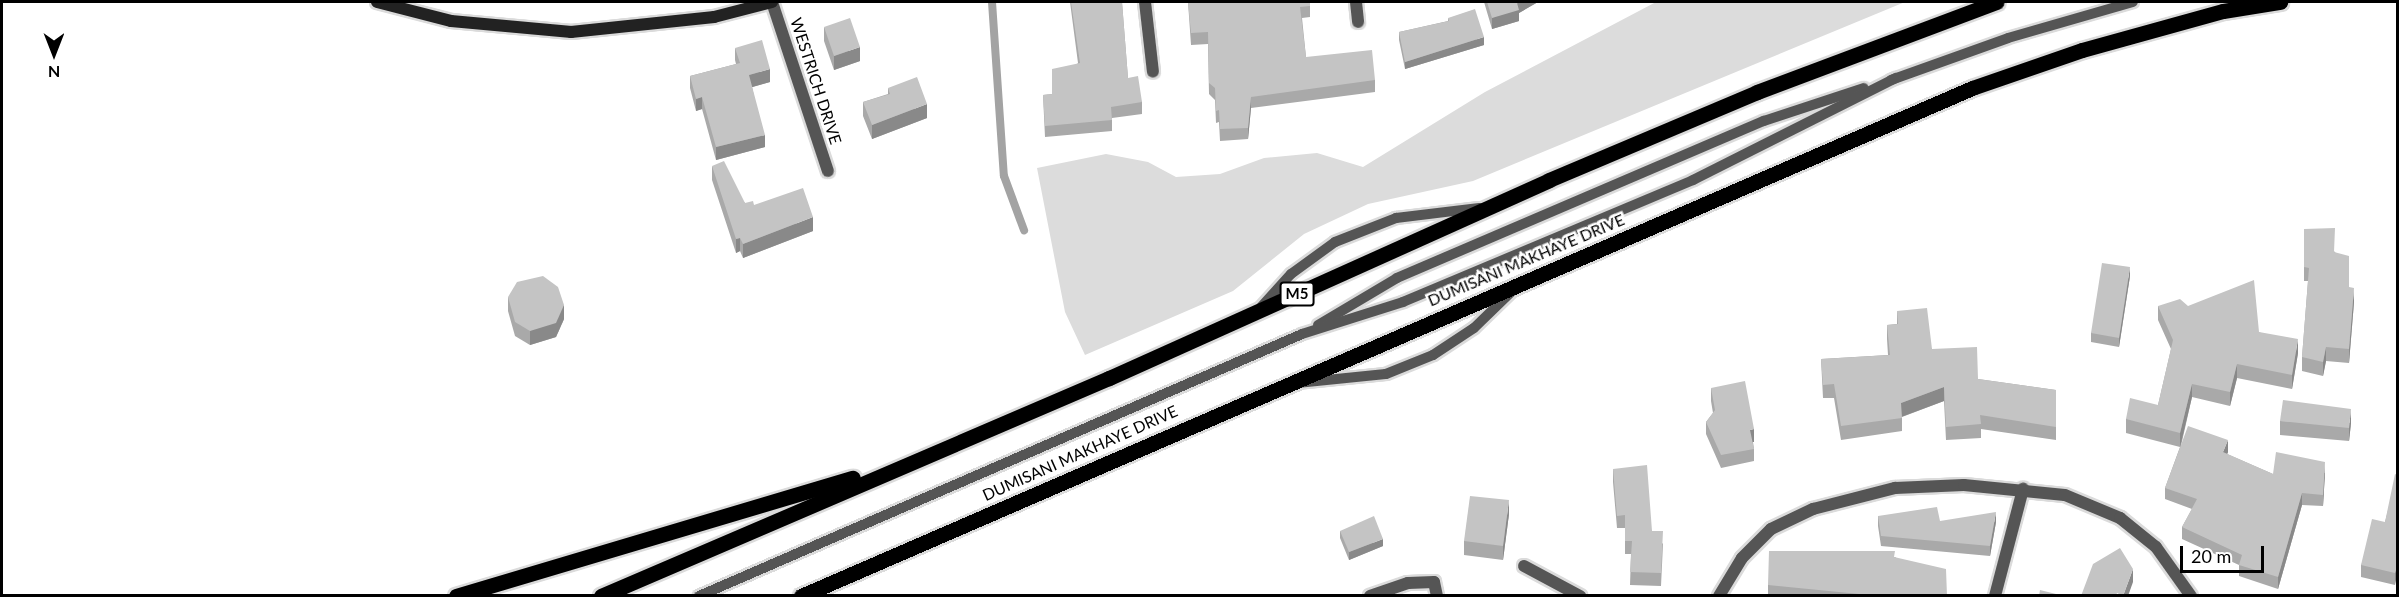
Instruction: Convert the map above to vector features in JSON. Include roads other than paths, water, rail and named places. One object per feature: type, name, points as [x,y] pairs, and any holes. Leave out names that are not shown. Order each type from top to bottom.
[{"type":"main road","name":"M5","points":[[601,596],[1257,312],[1486,207],[1757,92],[1998,2]]},
{"type":"main road","name":"DUMISANI MAKHAYE DRIVE","points":[[801,596],[1283,384],[1972,88],[2082,50],[2223,11],[2280,2]]},
{"type":"main road","points":[[456,596],[923,457]]},
{"type":"street","name":"WESTRICH DRIVE","points":[[377,2],[451,21],[571,32],[714,17],[772,2],[828,171]]},
{"type":"street","points":[[1146,2],[1153,72]]},
{"type":"street","points":[[1356,2],[1359,22]]},
{"type":"street","points":[[1719,596],[1742,558],[1771,529],[1813,509],[1895,488],[1964,485],[2023,489],[2065,495],[2120,518],[2156,547],[2191,596]]},
{"type":"street","points":[[1995,596],[2023,489]]},
{"type":"street","points":[[1524,566],[1580,596]]},
{"type":"street","points":[[1370,596],[1408,583],[1434,582],[1437,596]]},
{"type":"lane","points":[[1302,334],[1397,278],[1764,121],[1896,78],[2008,38],[2133,2]]},
{"type":"lane","points":[[699,596],[1302,334],[1403,302],[1693,180],[1896,78]]},
{"type":"lane","points":[[1257,312],[1307,259],[1358,231],[1396,218],[1486,207]]},
{"type":"lane","points":[[1283,384],[1377,376],[1433,355],[1474,328],[1523,281]]},
{"type":"waterway","points":[[992,2],[1004,176],[1024,230]]}]
